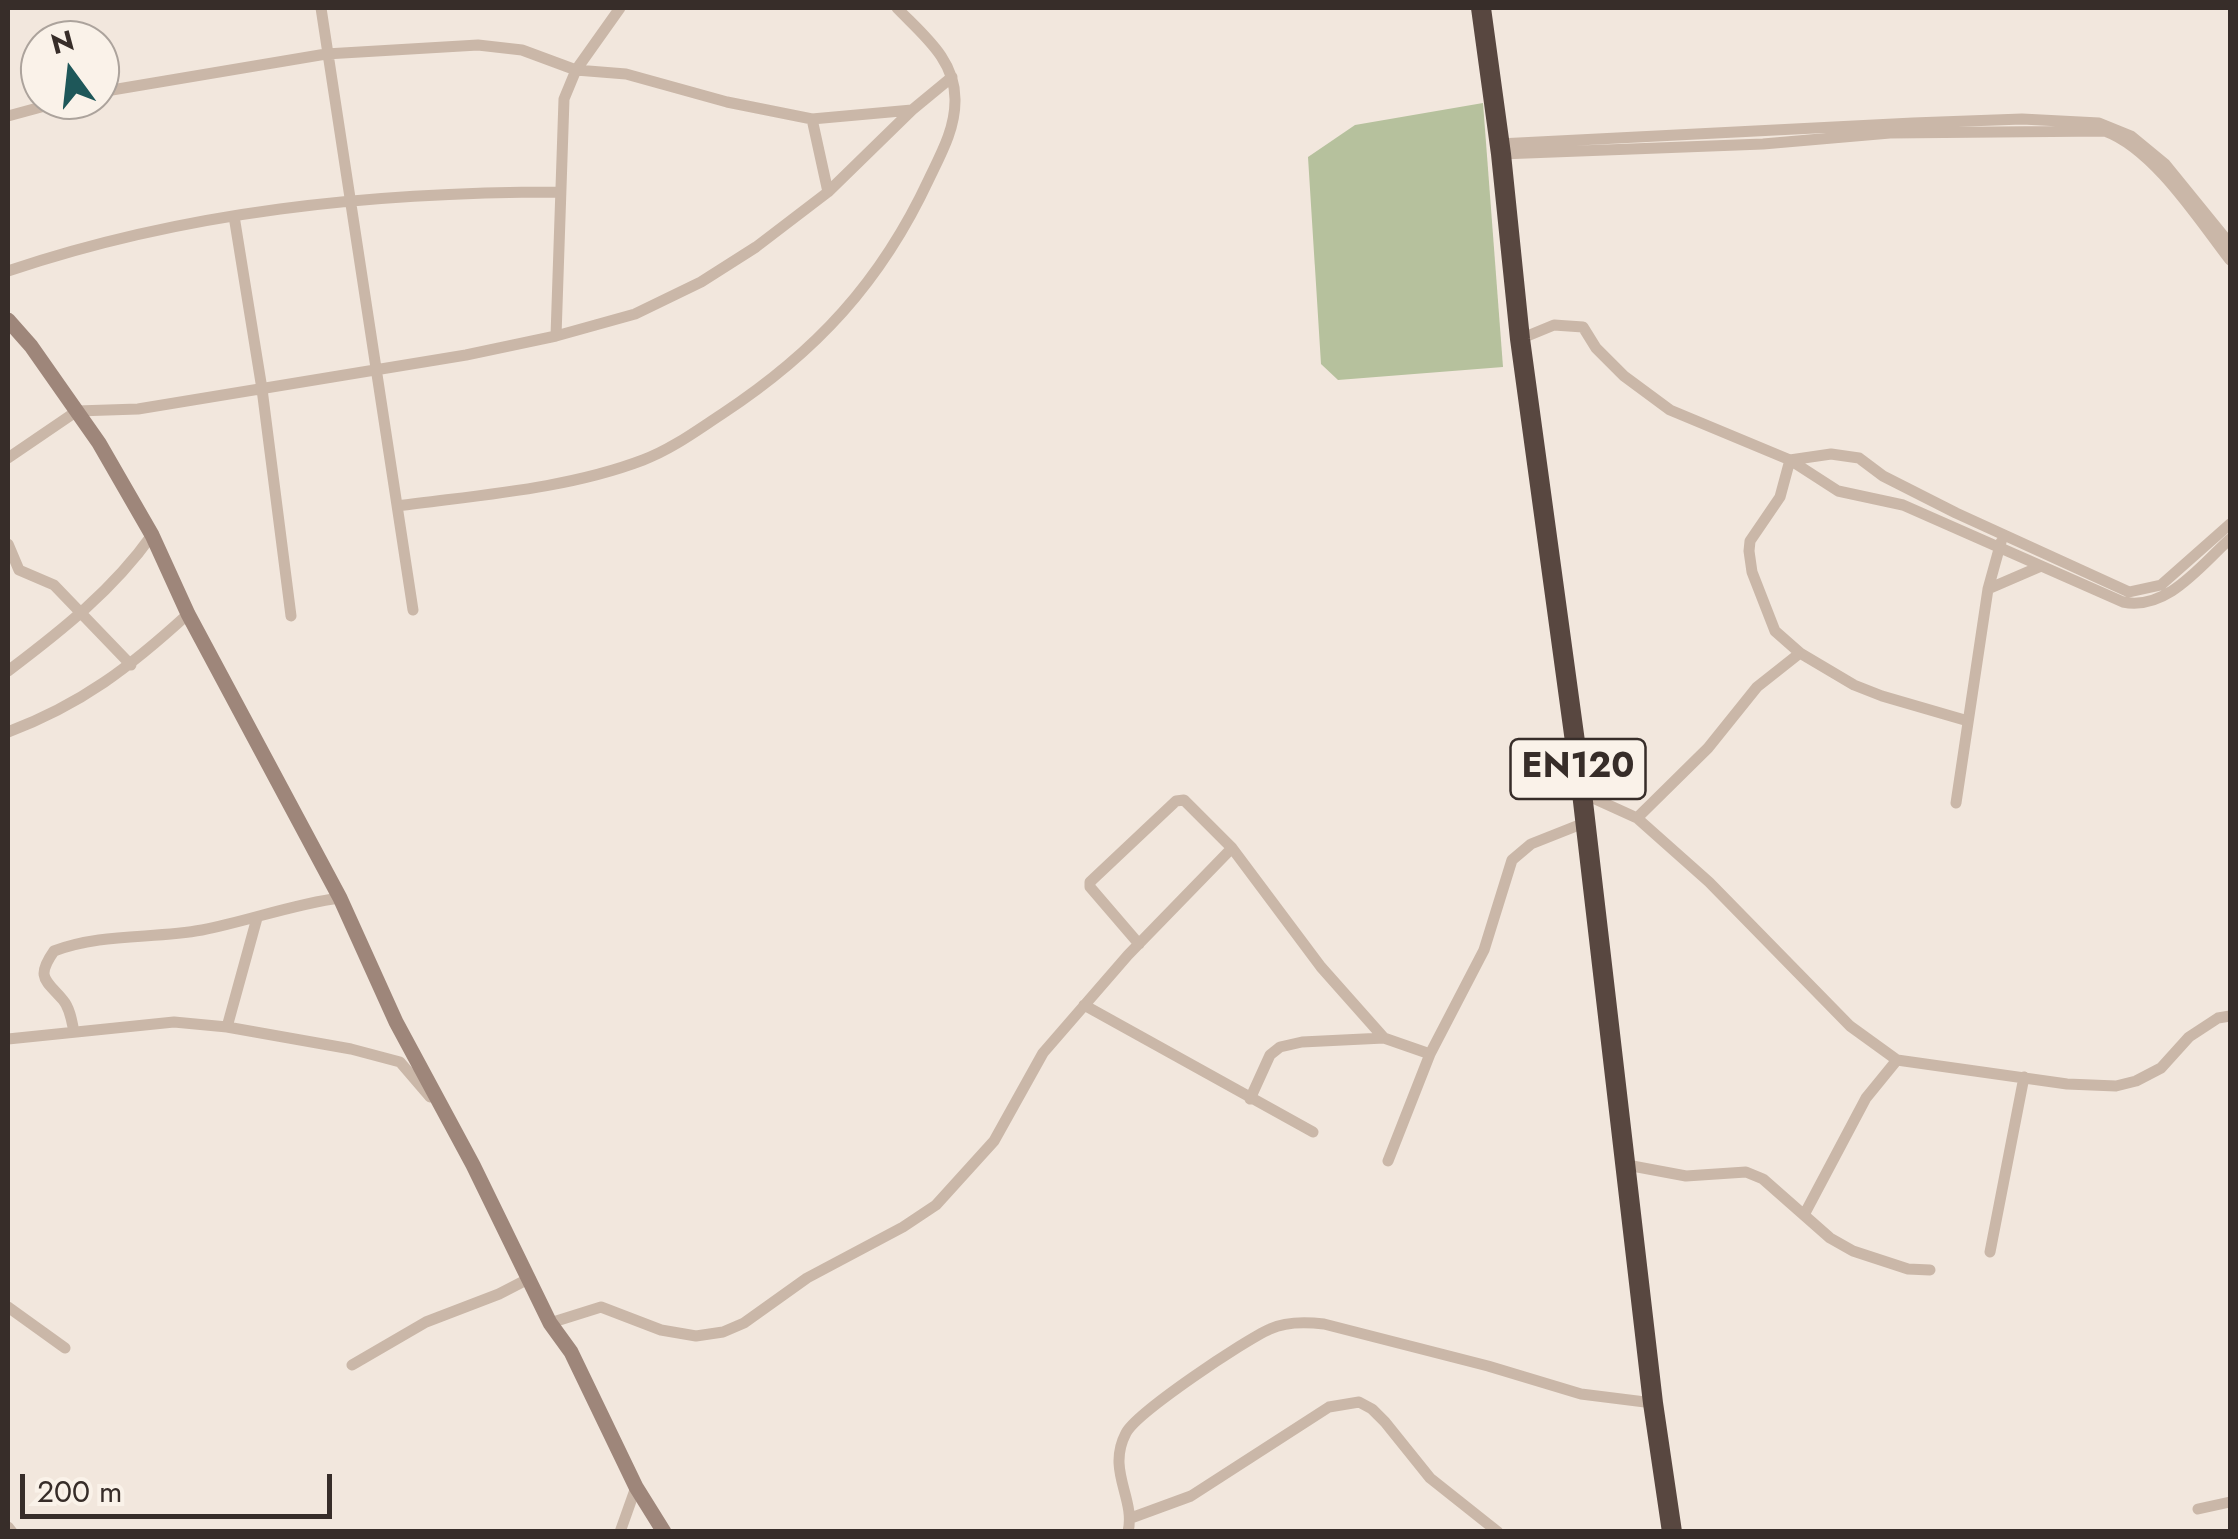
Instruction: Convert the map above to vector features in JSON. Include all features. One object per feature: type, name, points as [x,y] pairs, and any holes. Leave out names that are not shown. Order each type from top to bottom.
[{"type":"highway","name":"EN120","points":[[1481,8],[1672,1532]]},
{"type":"street","points":[[321,8],[414,610]]},
{"type":"street","points":[[556,336],[564,99],[576,70],[620,8]]},
{"type":"street","points":[[398,506],[562,480],[641,460],[674,446],[775,379],[818,340],[853,301],[906,228],[951,132],[956,100],[946,59],[897,8]]},
{"type":"street","points":[[120,89],[326,54],[478,45],[522,50],[576,70],[626,74],[727,102],[812,119],[912,110]]},
{"type":"street","points":[[8,458],[77,411],[138,409],[262,389],[556,336],[635,314],[701,282],[756,248],[828,192],[912,110],[952,77]]},
{"type":"street","points":[[812,119],[828,192]]},
{"type":"street","points":[[1500,149],[1931,122],[2100,123],[2130,136],[2165,164],[2230,244]]},
{"type":"street","points":[[1500,149],[1763,144],[1890,133],[2105,132],[2120,138],[2159,171],[2230,260]]},
{"type":"street","points":[[8,271],[80,246],[234,216],[352,199],[559,192]]},
{"type":"street","points":[[234,216],[262,389],[291,616]]},
{"type":"street","points":[[8,320],[99,442],[152,535],[188,614],[340,898],[396,1022],[550,1323],[570,1352],[636,1487],[664,1532]]},
{"type":"street","points":[[1520,339],[1554,324],[1583,327],[1596,348],[1624,376],[1670,410],[1790,460],[1838,491],[1916,510],[2126,597]]},
{"type":"street","points":[[1790,460],[1846,454],[1860,458],[1883,476],[2040,566],[2150,603],[2230,524]]},
{"type":"street","points":[[1790,460],[1780,497],[1750,541],[1749,551],[1758,590],[1775,631],[1800,653],[1854,684],[1968,721]]},
{"type":"street","points":[[1876,498],[1883,476]]},
{"type":"street","points":[[8,671],[81,614],[126,571],[152,535]]},
{"type":"street","points":[[2165,589],[2230,539]]},
{"type":"street","points":[[1956,803],[1988,588],[2001,542]]},
{"type":"street","points":[[8,544],[19,570],[54,585],[131,665]]},
{"type":"street","points":[[1988,588],[2040,566]]},
{"type":"street","points":[[8,732],[51,716],[131,665],[188,614]]},
{"type":"street","points":[[1637,818],[1708,748],[1756,686],[1800,653]]},
{"type":"street","points":[[1582,793],[1637,818],[1709,882],[1850,1026],[1897,1060],[2116,1086],[2160,1068],[2189,1037],[2218,1018],[2230,1016]]},
{"type":"street","points":[[1139,944],[1090,887],[1090,882],[1176,801],[1190,802],[1232,848],[1321,966],[1384,1038]]},
{"type":"street","points":[[1388,1161],[1430,1054],[1484,950],[1512,860],[1531,844],[1584,822]]},
{"type":"street","points":[[550,1323],[601,1307],[632,1321],[696,1336],[723,1332],[744,1323],[806,1278],[903,1227],[936,1205],[994,1141],[1043,1053],[1139,944],[1232,848]]},
{"type":"street","points":[[74,1032],[68,1006],[44,981],[43,968],[54,951],[107,938],[183,933],[340,898]]},
{"type":"street","points":[[227,1028],[257,918]]},
{"type":"street","points":[[1084,1005],[1313,1132]]},
{"type":"street","points":[[8,1040],[174,1022],[227,1028],[351,1049],[400,1062],[442,1112]]},
{"type":"street","points":[[1250,1099],[1270,1054],[1280,1047],[1302,1042],[1384,1038],[1430,1054]]},
{"type":"street","points":[[1804,1216],[1866,1098],[1897,1060]]},
{"type":"street","points":[[1990,1252],[2024,1077]]},
{"type":"street","points":[[1627,1165],[1686,1176],[1746,1172],[1763,1179],[1830,1238],[1852,1251],[1908,1269],[1930,1270]]},
{"type":"street","points":[[352,1365],[426,1322],[530,1278]]},
{"type":"street","points":[[8,1307],[65,1348]]},
{"type":"street","points":[[1498,1532],[1430,1478],[1385,1422],[1359,1402],[1329,1407],[1192,1496],[1130,1525],[1118,1471],[1126,1432],[1170,1392],[1272,1328],[1300,1322],[1324,1324],[1488,1366],[1581,1394],[1654,1404]]},
{"type":"street","points":[[620,1532],[636,1487]]},
{"type":"street","points":[[2198,1509],[2230,1502]]},
{"type":"green space","points":[[1483,103],[1503,367],[1338,380],[1321,364],[1308,157],[1355,125]]}]
